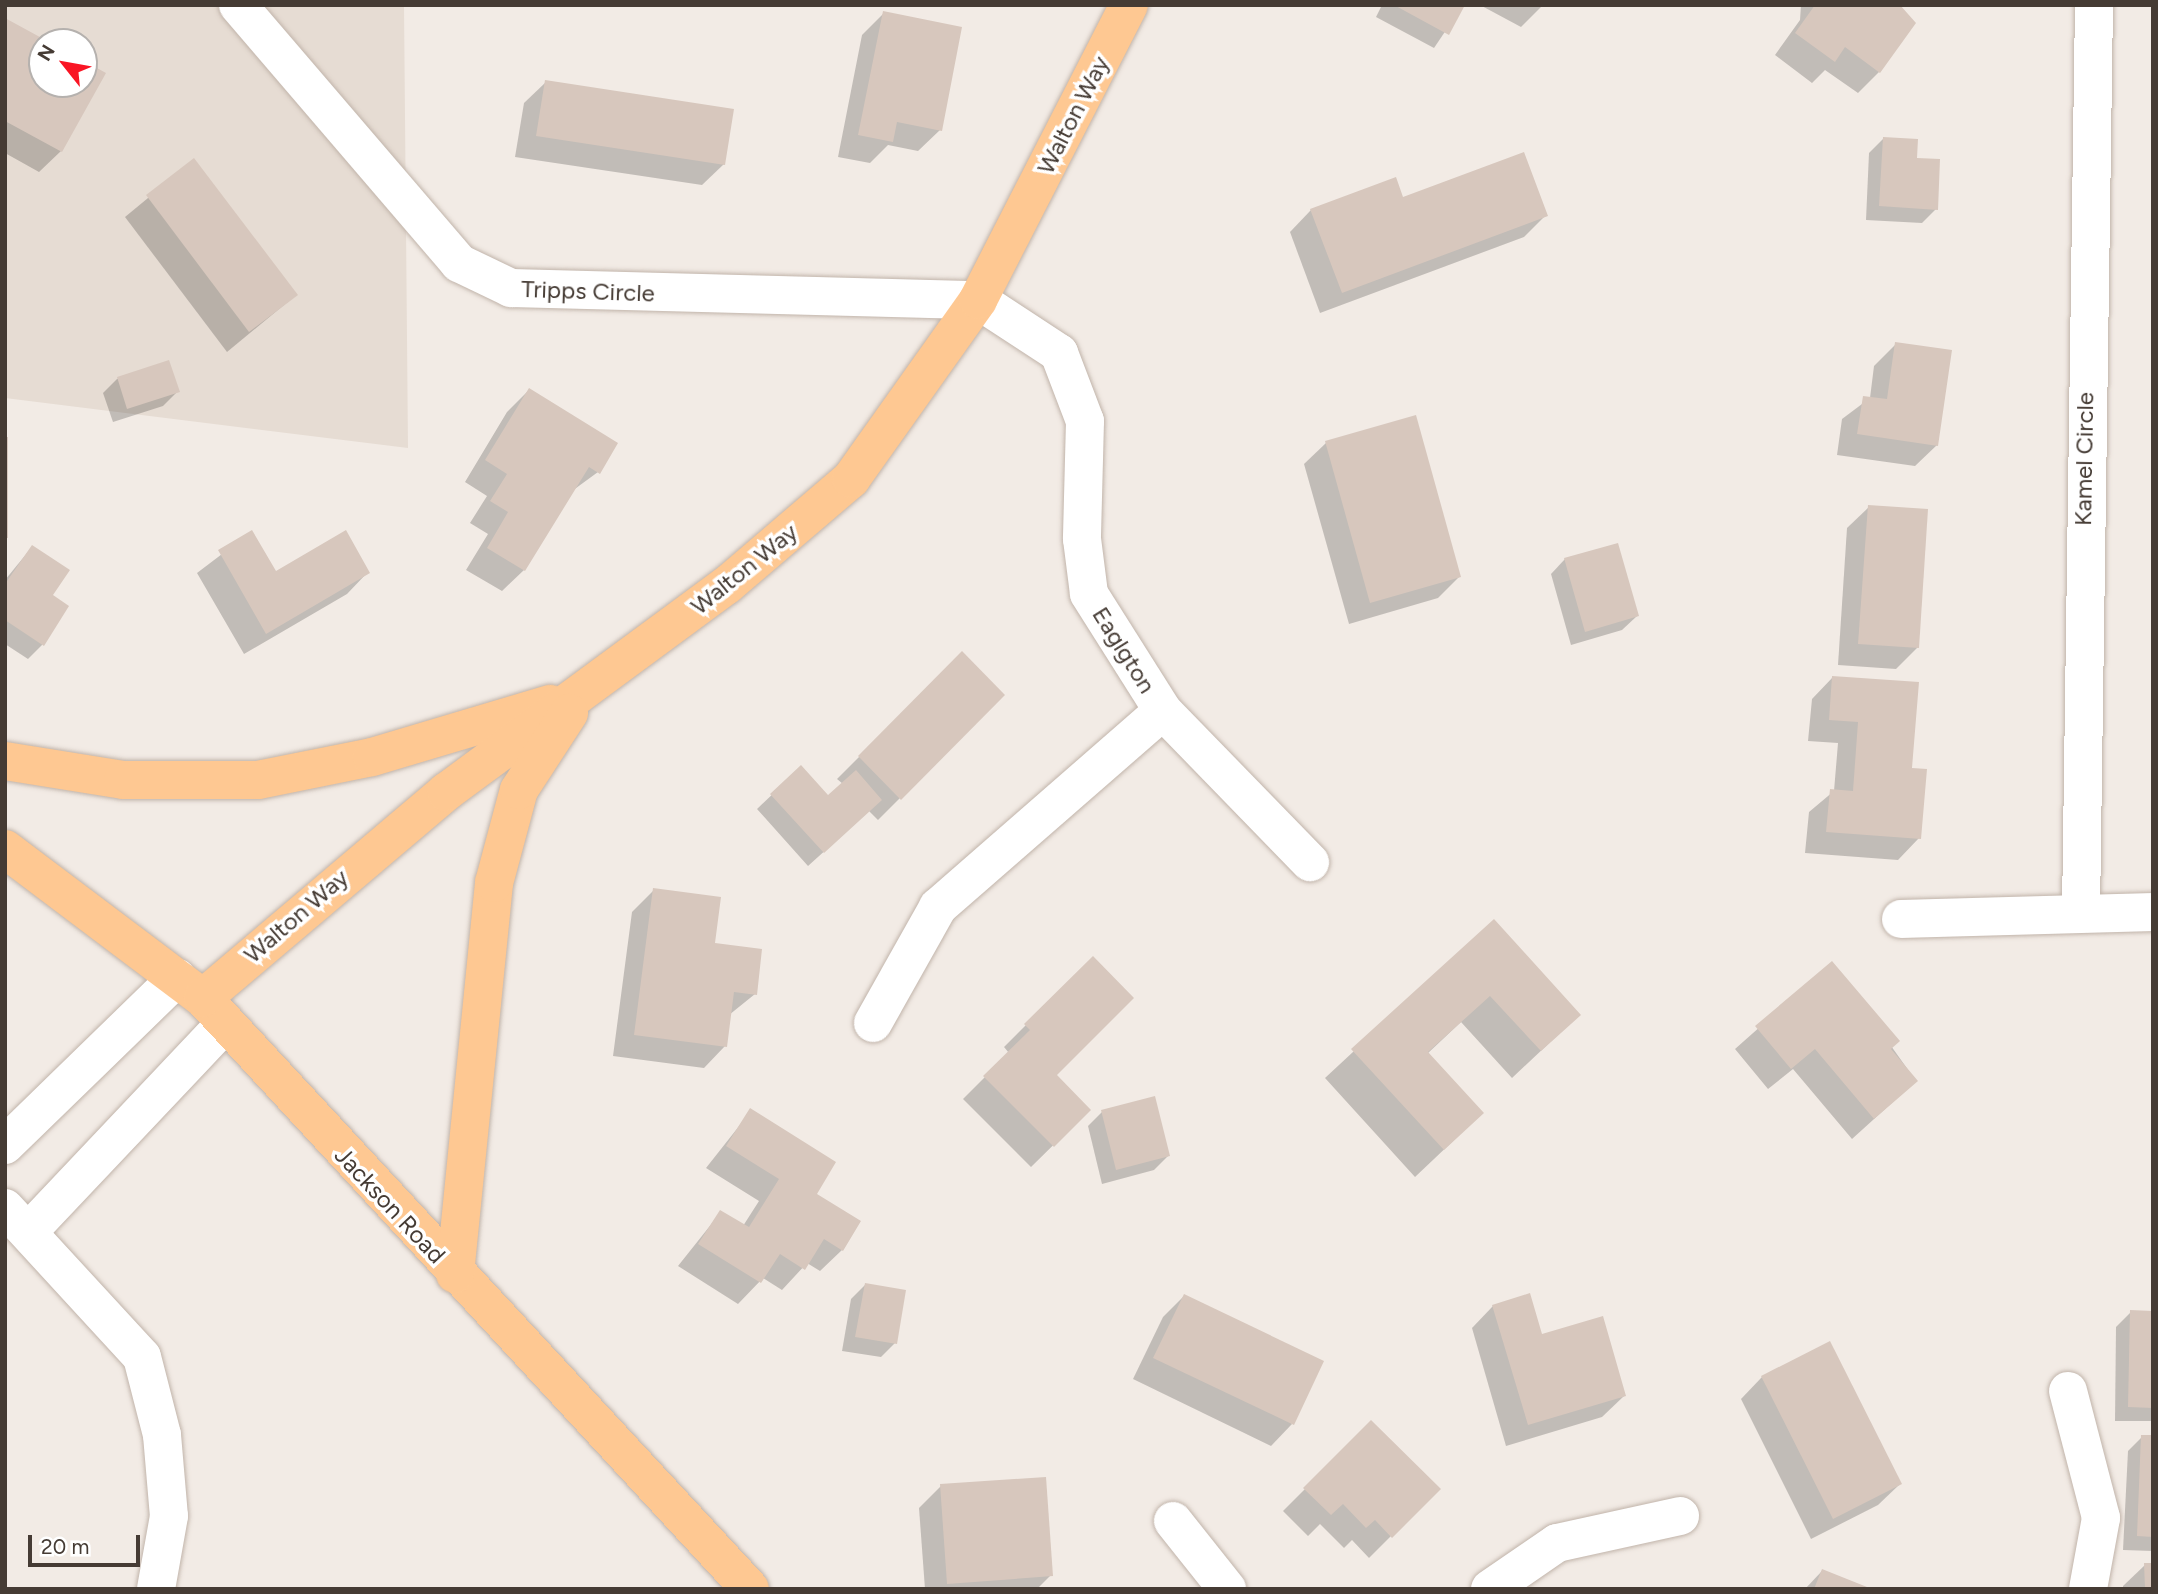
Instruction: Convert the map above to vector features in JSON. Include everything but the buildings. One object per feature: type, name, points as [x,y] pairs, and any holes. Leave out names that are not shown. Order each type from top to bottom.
[{"type":"main road","name":"Walton Way","points":[[202,1000],[395,832],[727,585],[851,479],[978,300],[1129,5]]},
{"type":"main road","points":[[5,761],[123,780],[258,780],[372,757],[582,693]]},
{"type":"main road","points":[[455,1274],[494,883],[519,790],[582,693]]},
{"type":"main road","name":"Jackson Road","points":[[5,849],[202,1000],[750,1589]]},
{"type":"street","name":"Tripps Circle","points":[[238,5],[459,263],[511,288],[978,300]]},
{"type":"street","name":"Kamel Circle","points":[[2081,912],[2094,5]]},
{"type":"street","name":"Eaglgton","points":[[978,300],[1059,354],[1085,421],[1082,539],[1089,594],[1163,711],[1310,862]]},
{"type":"street","points":[[873,1023],[937,907],[1163,711]]},
{"type":"street","points":[[1901,919],[2153,912]]},
{"type":"street","points":[[5,1145],[202,1000]]},
{"type":"street","points":[[156,1589],[169,1516],[162,1435],[142,1357],[17,1219],[202,1000]]},
{"type":"street","points":[[2068,1391],[2101,1518],[2088,1589]]},
{"type":"street","points":[[1490,1589],[1557,1543],[1680,1516]]},
{"type":"street","points":[[1173,1521],[1227,1589]]},
{"type":"shaded area","points":[[5,5],[404,5],[408,448],[5,398]]}]
